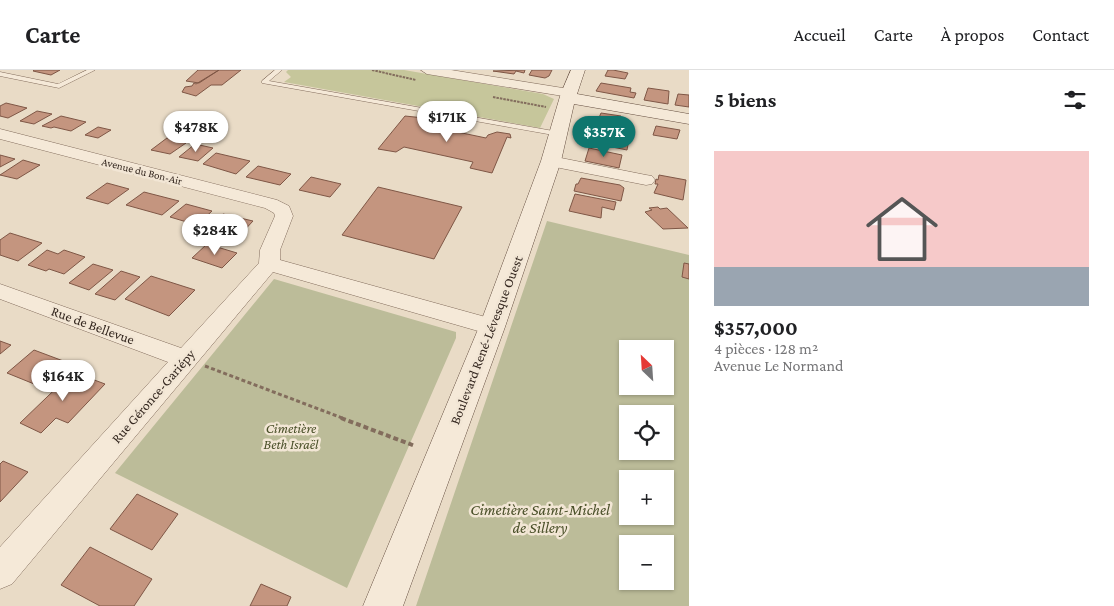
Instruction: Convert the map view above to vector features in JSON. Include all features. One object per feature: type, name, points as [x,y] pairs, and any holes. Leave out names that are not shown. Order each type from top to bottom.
[{"type":"main road","name":"Boulevard René-Lévesque Ouest","points":[[383,606],[492,327],[551,160],[578,70]]},
{"type":"main road","points":[[569,96],[689,119]]},
{"type":"street","points":[[426,70],[569,96]]},
{"type":"street","name":"Avenue du Bon-Air","points":[[0,134],[272,204],[282,210]]},
{"type":"street","points":[[551,160],[647,172],[644,199]]},
{"type":"street","name":"Rue Géronce-Gariépy","points":[[0,572],[269,264],[270,250],[284,216],[282,210]]},
{"type":"street","points":[[269,264],[492,327]]},
{"type":"street","name":"Rue de Bellevue","points":[[0,291],[185,359]]},
{"type":"lane","points":[[0,74],[59,86],[92,70]]},
{"type":"lane","points":[[279,70],[264,82],[559,134]]},
{"type":"path","points":[[391,74],[395,70]]},
{"type":"path","points":[[185,359],[415,446]]},
{"type":"green space","points":[[288,70],[404,70],[543,94],[554,99],[540,128],[284,82],[291,77],[286,72]]},
{"type":"green space","name":"Cimetière Saint-Michel de Sillery","points":[[547,221],[689,255],[689,606],[416,606]]},
{"type":"green space","name":"Cimetière Beth Israël","points":[[274,279],[456,332],[456,338],[347,588],[115,473]]},
{"type":"building","points":[[34,70],[60,70],[51,75],[33,71]]},
{"type":"building","points":[[198,70],[219,70],[199,83],[186,81]]},
{"type":"building","points":[[219,70],[241,70],[222,85],[211,85],[196,96],[182,92],[185,87],[196,84]]},
{"type":"building","points":[[525,70],[524,73],[516,71],[514,74],[493,71]]},
{"type":"building","points":[[532,70],[552,70],[549,76],[545,78],[529,75]]},
{"type":"building","points":[[608,70],[628,73],[625,79],[605,76]]},
{"type":"building","points":[[601,83],[631,88],[630,92],[636,93],[634,98],[596,91]]},
{"type":"building","points":[[648,88],[669,91],[668,104],[644,100]]},
{"type":"building","points":[[678,94],[689,95],[689,107],[675,105]]},
{"type":"building","points":[[6,103],[27,108],[8,118],[0,116],[0,106]]},
{"type":"building","points":[[37,111],[52,114],[34,124],[20,121]]},
{"type":"building","points":[[601,113],[621,116],[621,124],[598,120]]},
{"type":"building","points":[[61,116],[86,122],[71,131],[42,126]]},
{"type":"building","points":[[405,116],[424,118],[427,121],[424,125],[486,138],[488,135],[497,132],[510,134],[511,138],[507,137],[492,173],[470,168],[473,162],[404,147],[396,152],[378,149]]},
{"type":"building","points":[[590,121],[614,126],[611,132],[587,127]]},
{"type":"building","points":[[656,126],[680,130],[677,139],[653,135]]},
{"type":"building","points":[[98,127],[111,130],[98,138],[85,135]]},
{"type":"building","points":[[592,133],[629,139],[627,150],[588,142]]},
{"type":"building","points":[[167,138],[186,143],[170,154],[151,150]]},
{"type":"building","points":[[195,144],[213,148],[198,161],[179,157]]},
{"type":"building","points":[[589,148],[622,155],[619,168],[585,161]]},
{"type":"building","points":[[216,153],[250,161],[236,174],[203,164]]},
{"type":"building","points":[[0,155],[15,159],[0,167]]},
{"type":"building","points":[[23,160],[40,165],[17,179],[0,175]]},
{"type":"building","points":[[258,166],[291,174],[280,185],[246,177]]},
{"type":"building","points":[[659,175],[686,180],[683,200],[654,193],[658,184],[655,184],[656,179],[658,180]]},
{"type":"building","points":[[311,177],[341,184],[330,197],[299,190]]},
{"type":"building","points":[[581,178],[620,185],[624,188],[621,201],[574,191],[576,184],[578,184]]},
{"type":"building","points":[[107,183],[129,189],[108,204],[86,198]]},
{"type":"building","points":[[378,187],[462,207],[434,259],[342,235]]},
{"type":"building","points":[[144,192],[179,201],[162,215],[126,205]]},
{"type":"building","points":[[575,194],[616,202],[614,210],[602,207],[601,218],[569,211]]},
{"type":"building","points":[[186,204],[212,211],[197,225],[170,217]]},
{"type":"building","points":[[658,207],[660,209],[667,208],[688,228],[663,229],[645,212],[652,210],[649,208]]},
{"type":"building","points":[[223,214],[253,221],[240,235],[210,226]]},
{"type":"building","points":[[10,233],[42,243],[18,261],[0,255],[0,240]]},
{"type":"building","points":[[207,244],[237,253],[222,268],[192,258]]},
{"type":"building","points":[[47,250],[58,254],[64,250],[85,257],[64,274],[28,265]]},
{"type":"building","points":[[684,263],[689,264],[689,279],[682,277]]},
{"type":"building","points":[[93,264],[113,270],[89,290],[69,283]]},
{"type":"building","points":[[121,271],[140,277],[115,300],[95,294]]},
{"type":"building","points":[[151,276],[195,290],[169,316],[125,299]]},
{"type":"building","points":[[0,341],[11,345],[0,354]]},
{"type":"building","points":[[34,350],[74,365],[49,390],[7,373]]},
{"type":"building","points":[[73,372],[105,384],[68,423],[56,418],[41,433],[20,423]]},
{"type":"building","points":[[3,461],[28,472],[0,502],[0,464]]},
{"type":"building","points":[[137,494],[178,514],[152,550],[110,529]]},
{"type":"building","points":[[90,547],[152,579],[134,606],[100,606],[61,585]]},
{"type":"building","points":[[261,584],[291,597],[287,606],[250,606]]}]
